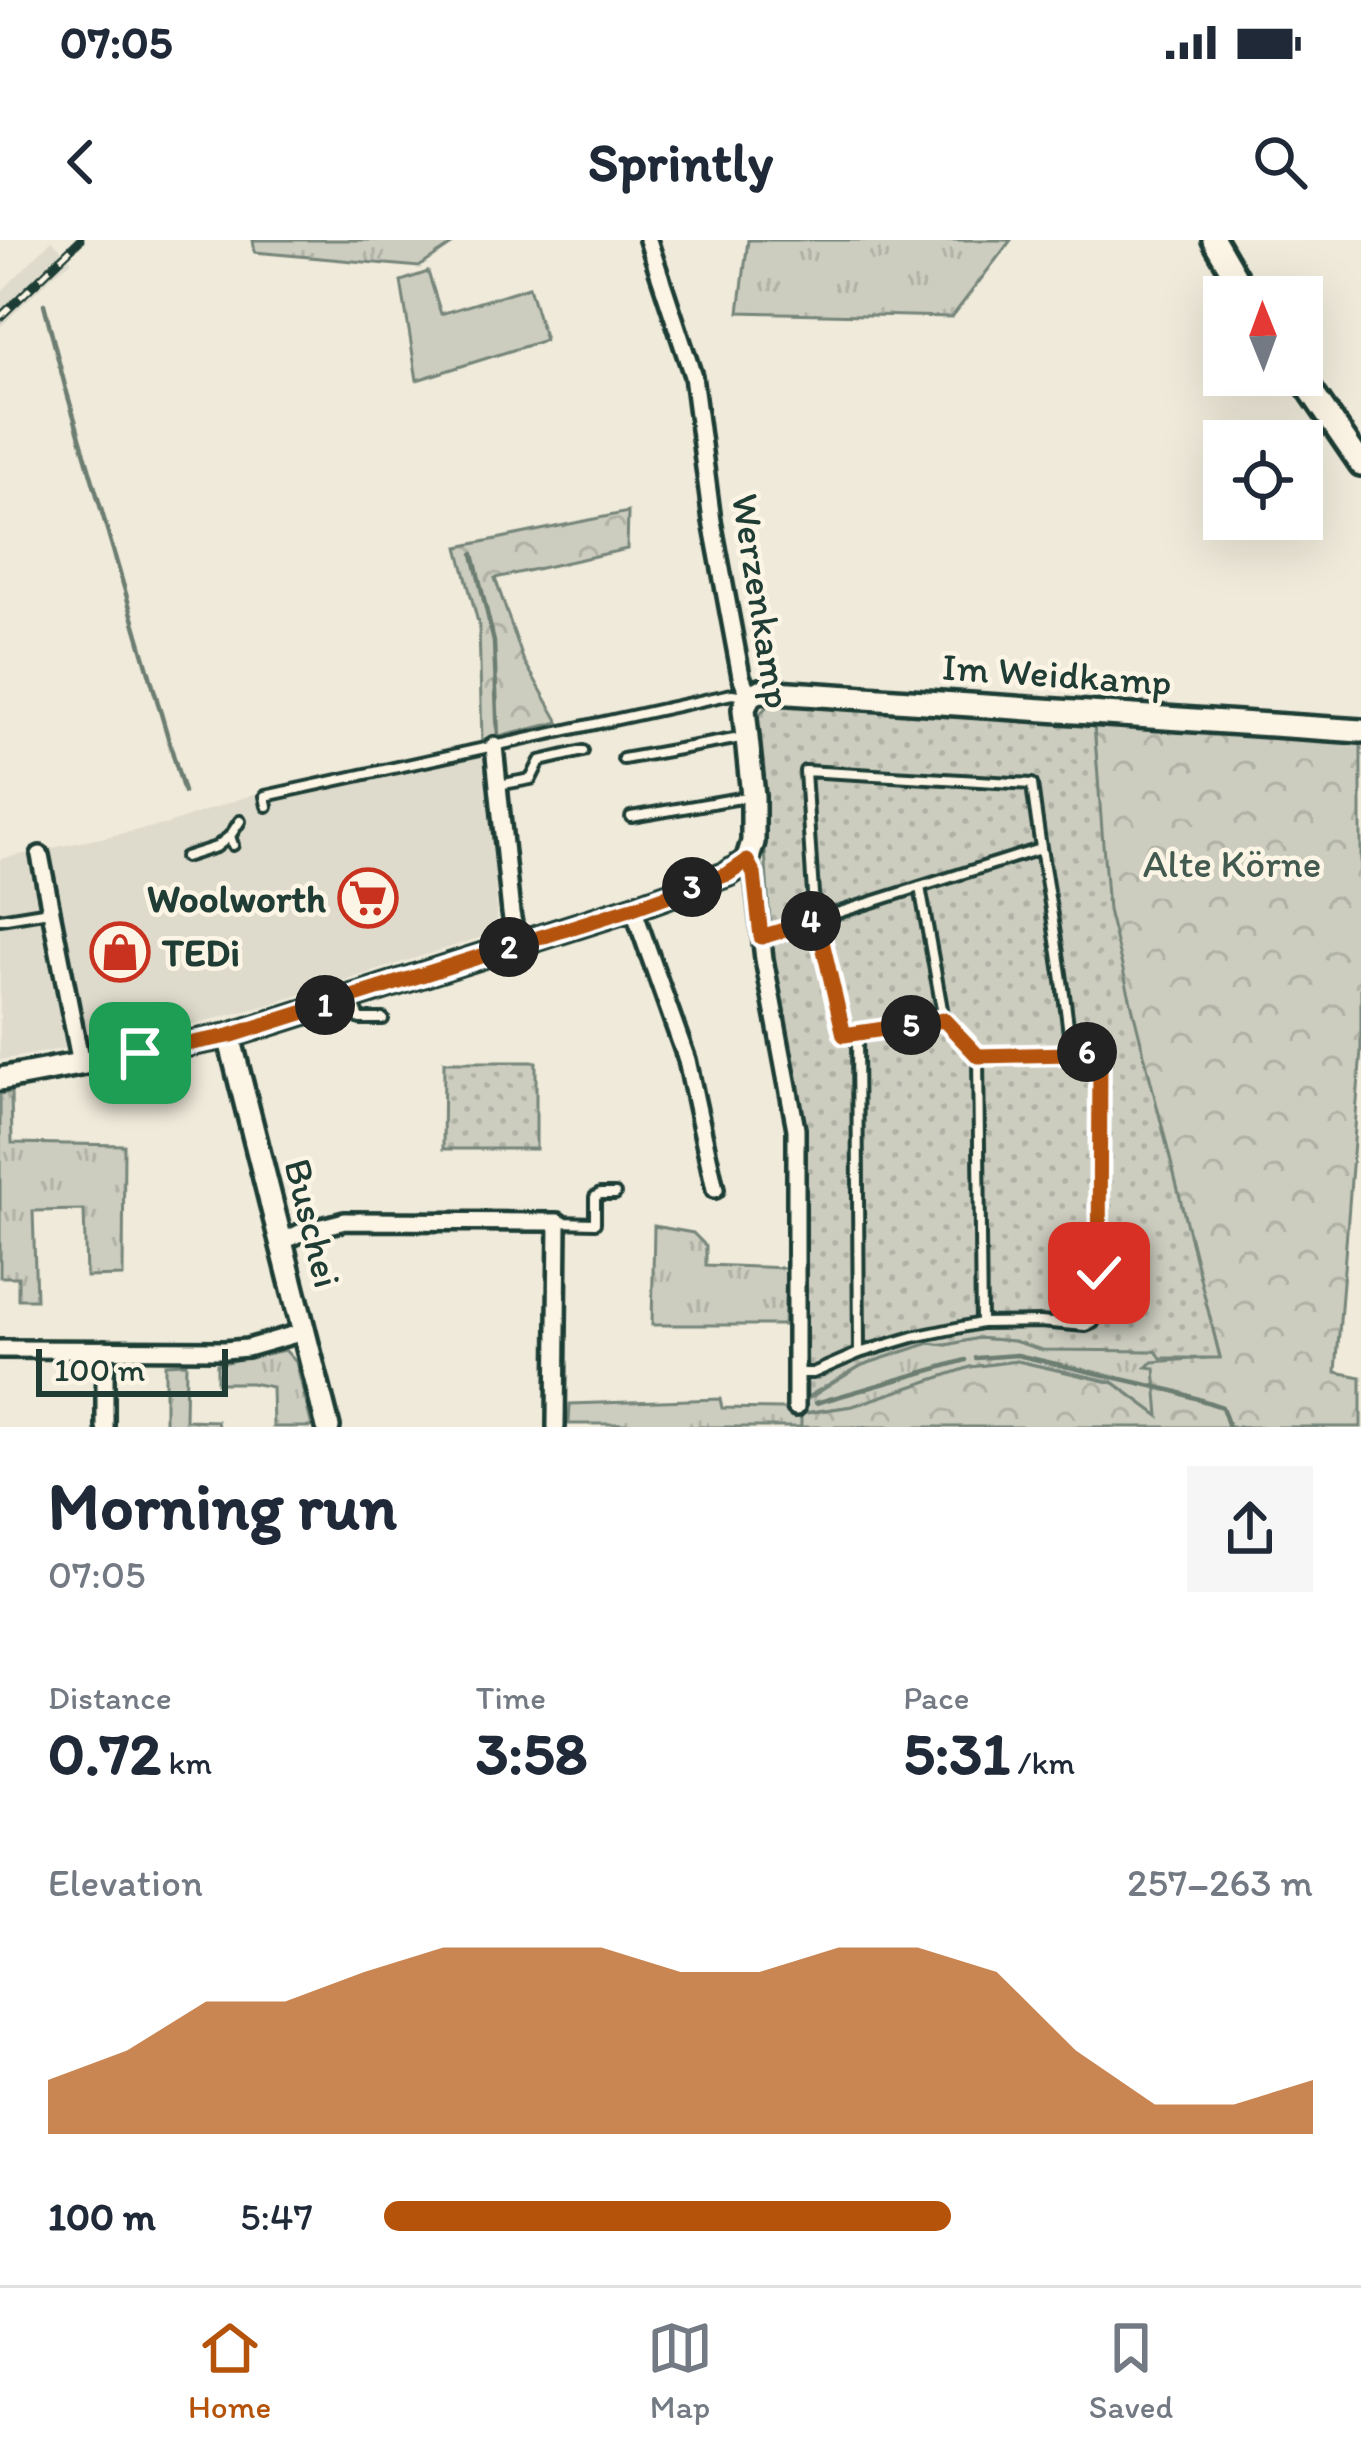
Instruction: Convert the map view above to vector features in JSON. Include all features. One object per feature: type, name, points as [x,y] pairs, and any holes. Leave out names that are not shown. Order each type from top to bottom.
[{"type":"street","name":"Werzenkamp","points":[[648,240],[693,376],[722,582],[749,696],[744,710],[753,842],[747,861],[754,874],[796,1129],[796,1407]]},
{"type":"street","points":[[1214,240],[1235,276]]},
{"type":"street","points":[[1314,396],[1361,464]]},
{"type":"street","name":"Im Weidkamp","points":[[749,696],[774,691],[1361,731]]},
{"type":"street","points":[[494,746],[517,945]]},
{"type":"street","points":[[40,855],[81,1064]]},
{"type":"street","points":[[0,1079],[229,1036],[633,908],[728,874],[747,861]]},
{"type":"street","points":[[633,908],[687,1060],[715,1189]]},
{"type":"street","name":"Buschei","points":[[229,1036],[328,1427]]},
{"type":"street","points":[[282,1242],[345,1221],[558,1222],[556,1427]]},
{"type":"street","points":[[0,1348],[247,1348],[303,1332]]},
{"type":"street","points":[[105,1349],[105,1427]]},
{"type":"lane","points":[[267,806],[265,796],[731,694],[749,696]]},
{"type":"lane","points":[[623,759],[747,736]]},
{"type":"lane","points":[[498,784],[531,779],[540,761],[583,751]]},
{"type":"lane","points":[[944,1020],[844,1035],[817,920],[805,771],[1032,784],[1071,1054]]},
{"type":"lane","points":[[303,788],[305,800]]},
{"type":"lane","points":[[631,817],[753,796]]},
{"type":"lane","points":[[185,857],[232,840],[240,821]]},
{"type":"lane","points":[[761,937],[1040,849]]},
{"type":"lane","points":[[920,887],[944,1020],[978,1056],[981,1323]]},
{"type":"lane","points":[[0,920],[51,910]]},
{"type":"lane","points":[[351,997],[360,1019],[382,1019]]},
{"type":"lane","points":[[856,1033],[860,1353]]},
{"type":"lane","points":[[796,1373],[813,1373],[913,1337],[981,1323],[1093,1323],[1098,1312],[1100,1051],[978,1056]]},
{"type":"lane","points":[[558,1222],[596,1223],[596,1198],[616,1194]]},
{"type":"shaded area","points":[[52,240],[72,261],[0,327],[0,293]]},
{"type":"shaded area","points":[[487,743],[498,932],[261,1007],[174,1029],[0,1060],[0,859],[168,824],[254,794]]},
{"type":"green space","points":[[253,240],[459,240],[419,267],[255,252]]},
{"type":"green space","points":[[748,240],[1011,240],[952,317],[739,312]]},
{"type":"green space","points":[[428,272],[441,314],[529,287],[545,340],[417,380],[401,281]]},
{"type":"green space","points":[[628,512],[627,549],[495,578],[523,659],[559,722],[482,741],[479,626],[458,547]]},
{"type":"green space","points":[[771,702],[1094,725],[1108,910],[1220,1358],[1161,1358],[1156,1351],[1042,1350],[1014,1341],[978,1338],[946,1345],[929,1343],[862,1365],[807,1397],[805,1143],[773,968],[756,718]]},
{"type":"green space","name":"Alte Körne","points":[[1097,724],[1361,742],[1361,1051],[1336,1372],[1361,1377],[1361,1427],[801,1427],[801,1414],[853,1406],[971,1367],[1017,1361],[1114,1383],[1159,1416],[1155,1368],[1147,1367],[1153,1362],[1220,1357],[1107,918]]},
{"type":"green space","points":[[444,1062],[536,1062],[536,1149],[443,1149]]},
{"type":"green space","points":[[11,1092],[12,1143],[124,1145],[123,1276],[86,1277],[84,1210],[33,1211],[36,1299],[18,1299],[18,1277],[0,1277],[0,1094]]},
{"type":"green space","points":[[654,1226],[693,1233],[706,1246],[706,1265],[786,1268],[784,1325],[652,1325]]},
{"type":"green space","points":[[978,1338],[1039,1348],[1220,1358],[1164,1420],[1113,1382],[1017,1361],[971,1367],[853,1406],[802,1413],[801,1427],[569,1424],[570,1404],[720,1399],[722,1408],[795,1407],[862,1365],[929,1343],[947,1345]]},
{"type":"green space","points":[[285,1350],[296,1362],[312,1427],[273,1427],[272,1387],[217,1383],[217,1364]]},
{"type":"green space","points":[[186,1363],[185,1420],[217,1421],[218,1427],[165,1427],[165,1364]]},
{"type":"waterway","points":[[44,304],[184,792]]},
{"type":"waterway","points":[[473,554],[494,642],[498,739]]},
{"type":"waterway","points":[[976,1358],[1017,1355],[1174,1391],[1222,1407],[1229,1427]]},
{"type":"waterway","points":[[816,1403],[966,1360]]},
{"type":"railway","points":[[0,317],[80,240]]},
{"type":"place","name":"Woolworth","points":[[368,898]]},
{"type":"place","name":"TEDi","points":[[120,952]]},
{"type":"route","points":[[140,1053],[229,1036],[457,964],[633,908],[728,874],[747,861],[754,874],[761,937],[817,920],[844,1035],[944,1020],[978,1056],[1100,1051],[1099,1273]]}]
